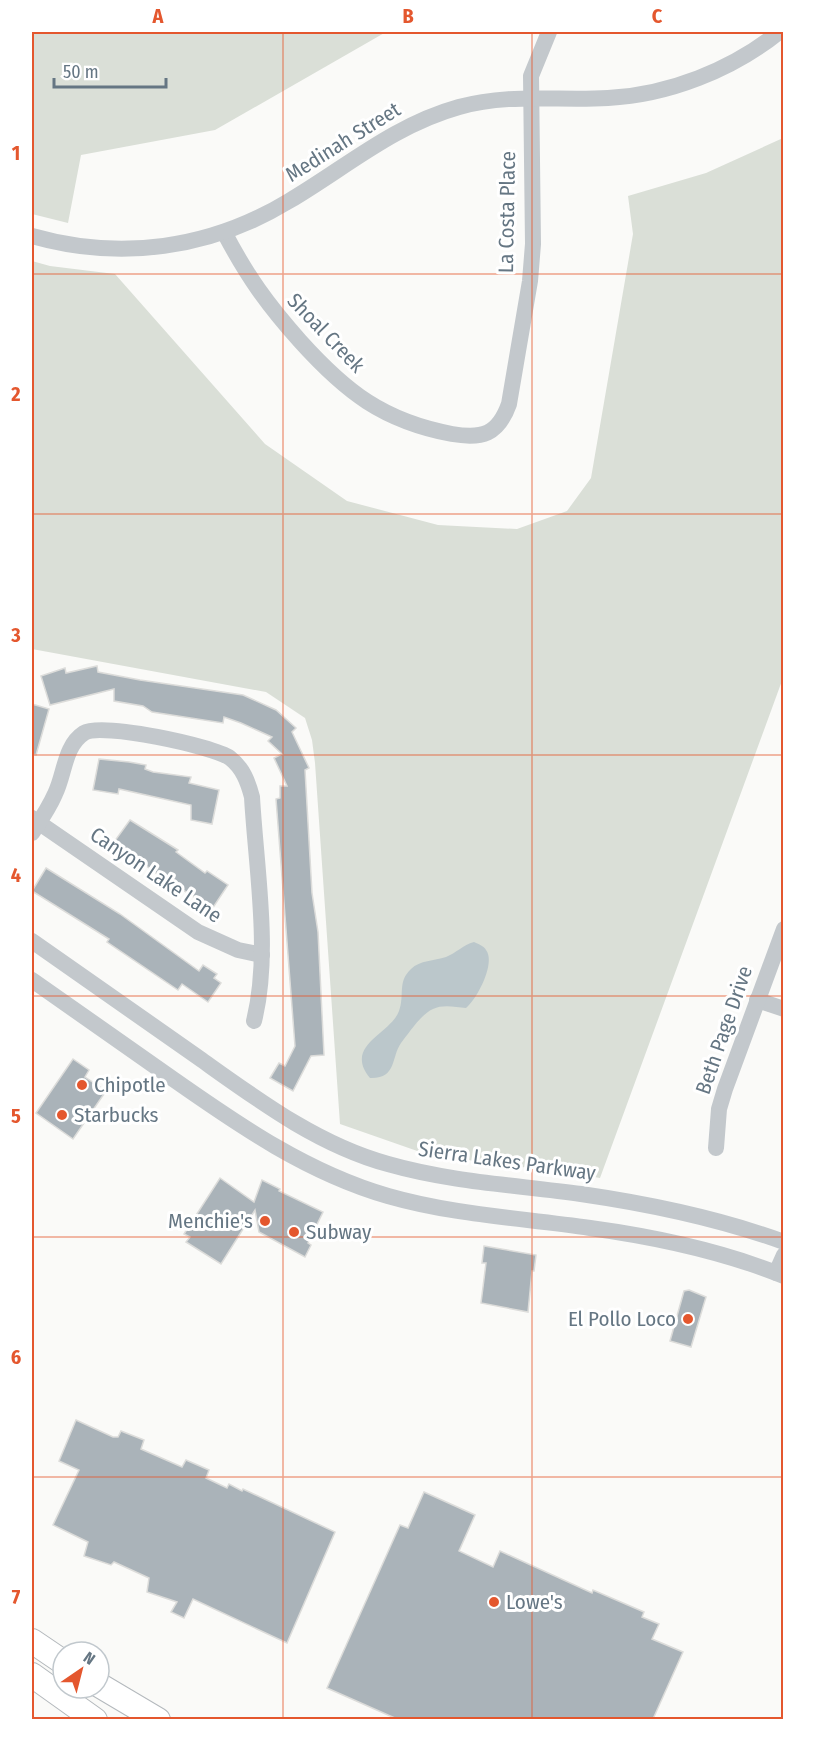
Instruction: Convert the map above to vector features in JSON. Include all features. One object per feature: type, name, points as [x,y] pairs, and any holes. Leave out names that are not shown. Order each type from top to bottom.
[{"type":"highway","points":[[32,1641],[51,1654]]},
{"type":"highway","points":[[32,1675],[95,1719]]},
{"type":"highway","points":[[111,1692],[158,1719]]},
{"type":"street","name":"La Costa Place","points":[[496,427],[509,404],[532,263],[529,97],[531,76],[549,32]]},
{"type":"street","name":"Medinah Street","points":[[32,236],[83,248],[118,250],[163,247],[224,232],[283,205],[380,141],[420,121],[478,102],[529,97],[608,98],[649,93],[727,65],[778,32]]},
{"type":"street","name":"Shoal Creek","points":[[224,232],[246,274],[265,302],[328,372],[352,393],[380,411],[429,429],[471,437],[488,433],[496,427]]},
{"type":"street","points":[[34,825],[61,782],[72,747],[84,733],[103,729],[207,747],[238,764],[252,797],[262,955],[261,988],[254,1021]]},
{"type":"street","name":"Canyon Lake Lane","points":[[34,825],[198,932],[231,948],[262,955]]},
{"type":"street","name":"Beth Page Drive","points":[[716,1148],[719,1108],[783,929]]},
{"type":"street","name":"Sierra Lakes Parkway","points":[[32,941],[271,1109],[326,1140],[386,1164],[452,1180],[580,1194],[669,1209],[738,1226],[783,1242]]},
{"type":"street","points":[[32,980],[236,1123],[331,1176],[374,1192],[434,1207],[610,1230],[681,1244],[780,1275],[783,1255]]},
{"type":"street","points":[[757,1000],[783,1009]]},
{"type":"shaded area","points":[[32,32],[386,32],[215,130],[81,155],[68,223],[32,214]]},
{"type":"shaded area","points":[[783,138],[783,678],[600,1178],[531,1166],[519,1168],[423,1153],[340,1124],[315,763],[312,740],[305,718],[266,692],[32,649],[32,261],[50,266],[115,274],[265,444],[347,501],[438,525],[517,529],[567,511],[591,478],[633,234],[628,196],[706,173]]},
{"type":"shaded area","points":[[474,942],[485,949],[489,963],[484,981],[470,1003],[466,1008],[449,1006],[429,1011],[401,1043],[389,1071],[385,1075],[370,1078],[363,1067],[362,1057],[365,1048],[387,1027],[399,1011],[404,979],[407,974],[419,964],[446,957]]},
{"type":"building","points":[[97,666],[98,672],[243,695],[276,710],[296,728],[292,732],[309,768],[305,770],[312,893],[318,932],[324,1055],[311,1056],[293,1091],[270,1078],[279,1063],[285,1066],[295,1046],[276,799],[280,798],[280,786],[287,786],[274,758],[282,754],[268,741],[272,737],[241,723],[224,717],[223,723],[152,712],[143,706],[114,701],[114,689],[50,705],[41,676],[65,668],[66,673]]},
{"type":"building","points":[[32,704],[49,709],[36,755],[32,754]]},
{"type":"building","points":[[99,759],[146,765],[145,769],[153,772],[191,777],[189,783],[219,790],[212,824],[191,820],[191,805],[119,789],[118,794],[93,790]]},
{"type":"building","points":[[130,820],[178,850],[176,852],[205,873],[207,871],[228,885],[212,909],[175,887],[114,842]]},
{"type":"building","points":[[46,868],[120,914],[199,971],[203,965],[217,974],[214,978],[221,983],[208,1002],[182,984],[178,990],[107,942],[109,939],[32,891]]},
{"type":"building","points":[[73,1059],[89,1070],[85,1077],[106,1091],[73,1139],[36,1113]]},
{"type":"building","points":[[220,1178],[254,1202],[262,1180],[280,1189],[279,1191],[323,1212],[308,1243],[311,1245],[305,1257],[259,1232],[255,1210],[221,1264],[186,1242],[190,1237],[184,1234]]},
{"type":"building","points":[[484,1246],[536,1255],[528,1312],[481,1303],[486,1263],[482,1263]]},
{"type":"building","name":"El Pollo Loco","points":[[689,1290],[706,1297],[691,1347],[670,1341],[684,1291]]},
{"type":"building","points":[[76,1420],[113,1437],[118,1437],[121,1431],[144,1440],[141,1449],[182,1467],[186,1460],[209,1470],[206,1478],[227,1488],[229,1484],[242,1491],[243,1489],[335,1532],[287,1643],[193,1599],[184,1618],[171,1612],[177,1602],[147,1592],[149,1578],[114,1562],[111,1565],[84,1556],[88,1542],[53,1525],[79,1470],[59,1461]]},
{"type":"building","name":"Lowe's","points":[[424,1492],[475,1515],[459,1551],[493,1567],[500,1551],[592,1593],[593,1590],[644,1612],[642,1617],[659,1624],[652,1639],[683,1652],[653,1719],[397,1719],[327,1688],[400,1525],[408,1528]]},
{"type":"place","name":"Chipotle","points":[[82,1085]]},
{"type":"place","name":"Starbucks","points":[[62,1115]]},
{"type":"place","name":"Menchie's","points":[[265,1221]]},
{"type":"place","name":"Subway","points":[[294,1232]]},
{"type":"place","name":"El Pollo Loco","points":[[688,1319]]},
{"type":"place","name":"Lowe's","points":[[494,1602]]}]
